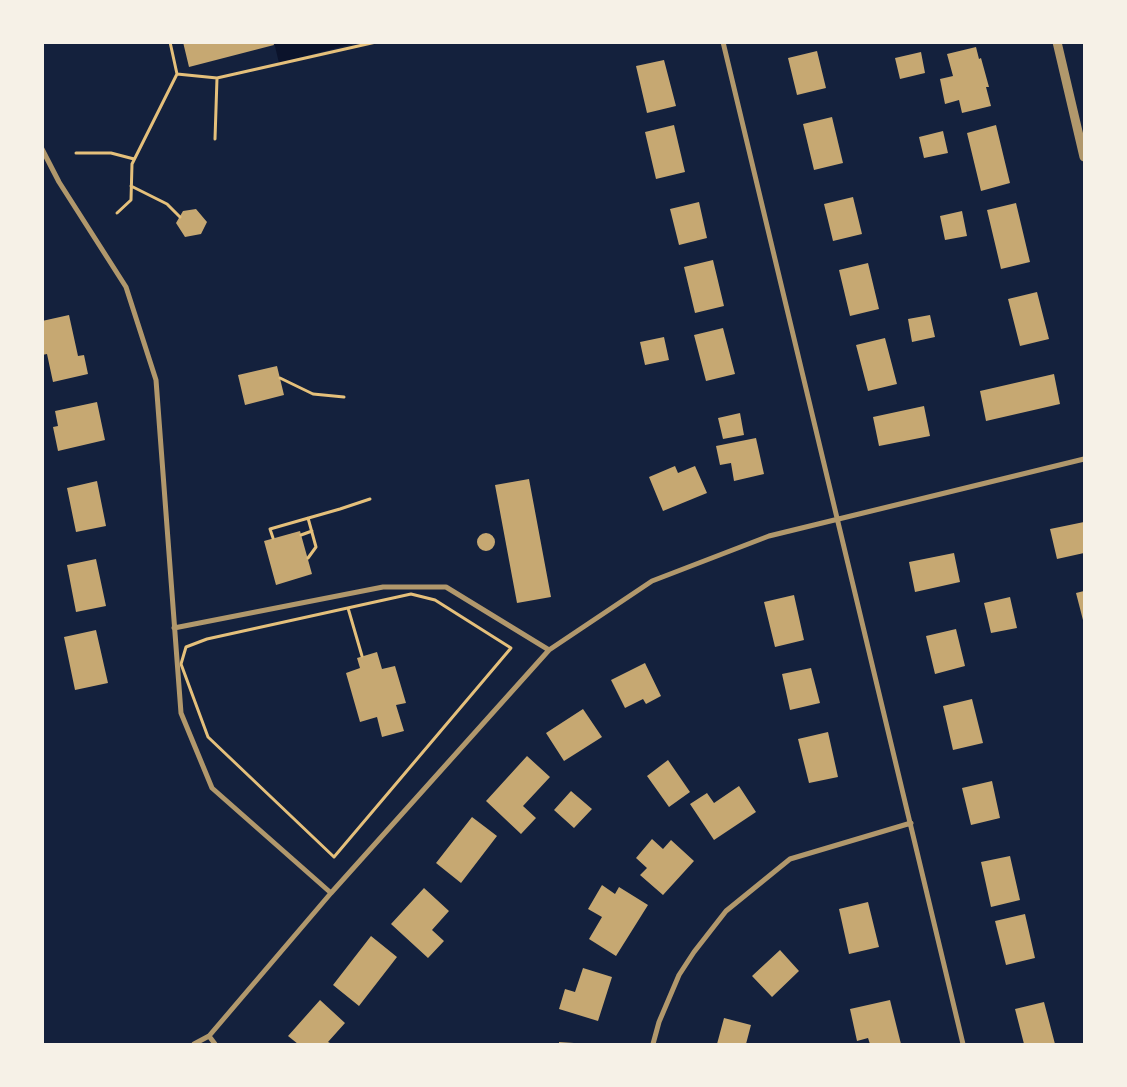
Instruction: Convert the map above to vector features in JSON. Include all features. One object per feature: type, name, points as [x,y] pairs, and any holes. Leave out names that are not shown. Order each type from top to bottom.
[{"type":"street","points":[[723,42],[963,1044]]},
{"type":"street","points":[[1057,42],[1084,157]]},
{"type":"street","points":[[42,149],[58,182],[126,286],[156,380],[181,713],[212,788],[331,893]]},
{"type":"street","points":[[194,1044],[209,1036],[331,893],[549,650],[652,581],[769,536],[836,518],[1084,459]]},
{"type":"street","points":[[174,628],[383,587],[446,587],[549,650]]},
{"type":"street","points":[[653,1044],[659,1022],[679,975],[694,952],[726,911],[790,859],[911,823]]},
{"type":"street","points":[[209,1036],[215,1044]]},
{"type":"path","points":[[117,213],[131,200],[132,164],[177,74],[170,42]]},
{"type":"path","points":[[177,74],[217,78],[376,42]]},
{"type":"path","points":[[215,139],[217,78]]},
{"type":"path","points":[[76,153],[111,153],[134,159]]},
{"type":"path","points":[[131,186],[167,204],[180,217]]},
{"type":"path","points":[[280,378],[313,394],[344,397]]},
{"type":"path","points":[[273,538],[270,529],[370,499]]},
{"type":"path","points":[[308,518],[316,547],[308,558]]},
{"type":"path","points":[[301,535],[312,531]]},
{"type":"path","points":[[411,594],[435,600],[511,648],[334,856],[208,737],[181,664],[186,647],[207,639],[348,607],[411,594]]},
{"type":"path","points":[[348,607],[362,656]]},
{"type":"water","points":[[274,42],[356,43],[279,63]]},
{"type":"building","points":[[183,42],[273,42],[274,45],[189,67]]},
{"type":"building","points":[[976,47],[989,87],[986,87],[991,106],[962,113],[959,100],[945,104],[940,79],[953,76],[947,54]]},
{"type":"building","points":[[817,51],[826,88],[797,95],[788,58]]},
{"type":"building","points":[[921,52],[925,73],[900,79],[895,58]]},
{"type":"building","points":[[664,60],[676,106],[647,113],[636,66]]},
{"type":"building","points":[[832,117],[843,163],[814,170],[803,124]]},
{"type":"building","points":[[674,125],[685,172],[656,179],[645,132]]},
{"type":"building","points":[[996,125],[1010,183],[981,191],[967,133]]},
{"type":"building","points":[[943,131],[948,153],[924,158],[919,137]]},
{"type":"building","points":[[853,197],[862,234],[833,241],[824,204]]},
{"type":"building","points":[[699,202],[707,238],[679,245],[670,209]]},
{"type":"building","points":[[1016,203],[1030,262],[1001,269],[987,210]]},
{"type":"building","points":[[196,209],[207,222],[201,234],[185,237],[176,223],[183,211]]},
{"type":"building","points":[[962,211],[967,236],[945,240],[940,216]]},
{"type":"building","points":[[713,260],[724,306],[695,313],[684,267]]},
{"type":"building","points":[[868,263],[879,309],[850,316],[839,270]]},
{"type":"building","points":[[1037,292],[1049,339],[1020,346],[1008,299]]},
{"type":"building","points":[[69,315],[78,356],[84,355],[88,374],[53,382],[47,354],[42,355],[42,321]]},
{"type":"building","points":[[930,315],[935,337],[912,342],[908,319]]},
{"type":"building","points":[[723,328],[735,374],[706,381],[694,335]]},
{"type":"building","points":[[664,337],[669,360],[645,365],[640,342]]},
{"type":"building","points":[[885,338],[897,384],[868,391],[856,345]]},
{"type":"building","points":[[277,366],[284,395],[245,405],[238,375]]},
{"type":"building","points":[[1054,374],[1060,404],[986,421],[980,391]]},
{"type":"building","points":[[97,402],[105,440],[58,451],[53,427],[58,426],[55,411]]},
{"type":"building","points":[[924,406],[930,436],[879,446],[873,417]]},
{"type":"building","points":[[740,413],[744,435],[723,439],[718,418]]},
{"type":"building","points":[[756,438],[764,474],[734,481],[731,463],[720,465],[716,446]]},
{"type":"building","points":[[675,466],[678,473],[695,466],[707,493],[663,511],[649,477]]},
{"type":"building","points":[[529,479],[551,597],[517,603],[495,485]]},
{"type":"building","points":[[97,481],[106,526],[76,532],[67,488]]},
{"type":"building","points":[[1084,522],[1084,553],[1057,559],[1050,529]]},
{"type":"building","points":[[300,531],[312,574],[276,585],[264,541]]},
{"type":"building","points":[[486,533],[494,538],[495,542],[490,550],[486,551],[478,546],[477,542],[482,534]]},
{"type":"building","points":[[954,553],[960,582],[915,592],[909,562]]},
{"type":"building","points":[[96,559],[106,606],[76,612],[67,565]]},
{"type":"building","points":[[1084,591],[1084,624],[1076,593]]},
{"type":"building","points":[[794,595],[804,640],[775,647],[764,602]]},
{"type":"building","points":[[1010,597],[1017,628],[991,633],[984,603]]},
{"type":"building","points":[[956,629],[965,666],[935,674],[926,636]]},
{"type":"building","points":[[96,630],[108,683],[75,690],[64,637]]},
{"type":"building","points":[[377,652],[382,669],[395,666],[406,703],[396,705],[404,731],[382,737],[377,717],[360,722],[346,673],[360,668],[357,658]]},
{"type":"building","points":[[645,663],[661,696],[646,704],[643,699],[625,708],[611,680]]},
{"type":"building","points":[[811,668],[820,703],[790,710],[782,674]]},
{"type":"building","points":[[972,699],[983,743],[953,750],[943,706]]},
{"type":"building","points":[[583,709],[602,737],[564,761],[546,733]]},
{"type":"building","points":[[828,732],[838,777],[809,783],[798,739]]},
{"type":"building","points":[[527,756],[550,777],[523,806],[536,818],[521,834],[486,801]]},
{"type":"building","points":[[668,760],[690,792],[669,807],[647,776]]},
{"type":"building","points":[[992,781],[1000,818],[971,825],[962,788]]},
{"type":"building","points":[[739,786],[756,812],[714,840],[690,804],[707,793],[714,803]]},
{"type":"building","points":[[571,791],[592,809],[574,828],[554,810]]},
{"type":"building","points":[[472,817],[497,836],[461,883],[436,863]]},
{"type":"building","points":[[652,839],[663,849],[671,840],[694,861],[663,895],[640,875],[647,868],[636,858]]},
{"type":"building","points":[[1010,856],[1020,900],[991,907],[981,862]]},
{"type":"building","points":[[602,885],[615,894],[619,887],[648,905],[616,956],[589,939],[602,917],[588,909]]},
{"type":"building","points":[[424,888],[449,911],[432,930],[444,941],[428,958],[391,924]]},
{"type":"building","points":[[868,902],[879,947],[849,954],[839,909]]},
{"type":"building","points":[[1025,914],[1035,958],[1006,965],[995,921]]},
{"type":"building","points":[[371,936],[397,957],[359,1006],[333,985]]},
{"type":"building","points":[[780,950],[799,971],[772,997],[752,976]]},
{"type":"building","points":[[583,968],[612,977],[598,1021],[559,1009],[565,989],[575,992]]},
{"type":"building","points":[[320,1000],[345,1023],[328,1042],[332,1044],[298,1044],[288,1036]]},
{"type":"building","points":[[890,1000],[901,1044],[870,1044],[868,1038],[857,1041],[850,1009]]},
{"type":"building","points":[[1044,1002],[1055,1044],[1024,1044],[1015,1009]]},
{"type":"building","points":[[724,1018],[751,1025],[746,1044],[717,1044]]},
{"type":"building","points":[[559,1042],[574,1043],[574,1044],[559,1044]]}]
